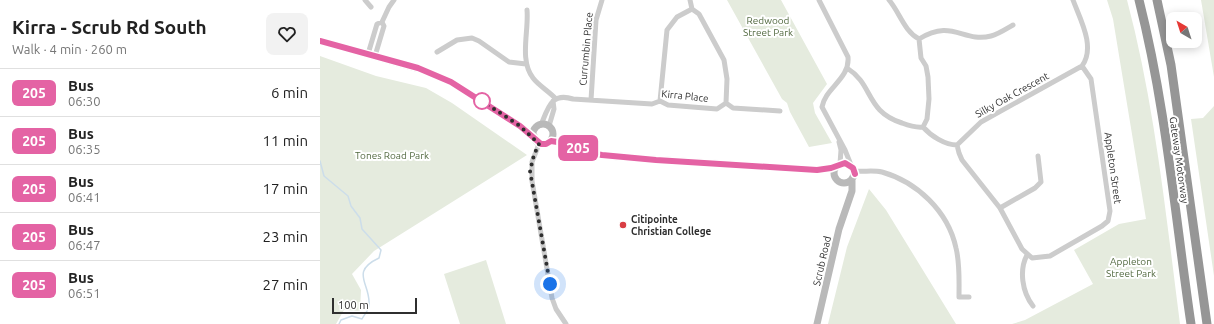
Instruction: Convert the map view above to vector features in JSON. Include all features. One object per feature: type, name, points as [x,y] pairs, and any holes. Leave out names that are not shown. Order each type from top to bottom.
[{"type":"highway","name":"Gateway Motorway","points":[[1139,0],[1158,88],[1191,324]]},
{"type":"highway","name":"Gateway Motorway","points":[[1157,0],[1171,65],[1207,324]]},
{"type":"street","points":[[365,0],[371,7]]},
{"type":"street","points":[[368,54],[377,24],[382,22],[394,0]]},
{"type":"street","name":"Currumbin Place","points":[[591,100],[596,20],[602,0]]},
{"type":"street","points":[[690,0],[692,9],[698,14],[724,60],[727,79],[726,103],[733,108],[780,111]]},
{"type":"street","points":[[819,0],[846,52],[848,62],[847,68],[824,99],[822,107],[838,139],[846,150],[853,168],[852,180],[847,183],[841,183]]},
{"type":"street","points":[[889,0],[911,35],[919,39]]},
{"type":"street","points":[[1073,0],[1087,38],[1087,55],[1082,66]]},
{"type":"street","points":[[660,101],[664,40],[667,30],[670,23],[677,17],[692,9]]},
{"type":"street","points":[[527,10],[526,64],[534,79],[550,91],[555,100],[547,107],[542,126],[534,136]]},
{"type":"street","points":[[375,56],[384,26],[382,22]]},
{"type":"street","points":[[919,39],[937,30],[949,30],[982,37],[991,36],[1013,25]]},
{"type":"street","points":[[437,52],[457,40],[472,38],[479,41],[509,62],[526,64]]},
{"type":"street","points":[[919,39],[921,58],[926,66],[929,99],[927,119],[924,127]]},
{"type":"street","points":[[320,41],[418,68],[451,82],[520,126],[534,136],[539,144]]},
{"type":"street","name":"Silky Oak Crescent","points":[[958,145],[981,122],[1082,66]]},
{"type":"street","name":"Appleton Street","points":[[1027,255],[1032,258],[1050,256],[1102,226],[1110,217],[1095,99],[1091,79],[1082,66]]},
{"type":"street","points":[[847,68],[860,78],[873,103],[885,116],[916,128],[924,127]]},
{"type":"street","name":"Kirra Place","points":[[555,100],[564,96],[591,100],[652,104],[660,101],[668,105],[717,109],[726,103]]},
{"type":"street","points":[[520,126],[542,126],[564,143]]},
{"type":"street","points":[[924,127],[928,133],[950,145],[958,145],[962,160],[1000,208],[1022,249],[1027,255],[1022,264],[1022,270],[1027,298],[1033,306]]},
{"type":"street","points":[[551,141],[554,134]]},
{"type":"street","points":[[835,177],[834,172],[838,166],[841,150],[838,139]]},
{"type":"street","points":[[539,144],[545,144],[551,141],[564,143],[590,153],[618,157],[817,170],[838,166],[845,163],[853,168],[880,172],[898,177],[916,188],[932,203],[949,227],[956,247],[959,264],[957,297],[969,297]]},
{"type":"street","points":[[539,144],[532,162],[532,181],[552,298],[556,309],[566,324]]},
{"type":"street","points":[[1000,208],[1035,188],[1040,182],[1038,156]]},
{"type":"street","points":[[817,170],[835,177],[841,183],[848,202]]},
{"type":"street","name":"Scrub Road","points":[[817,324],[852,191],[852,180]]},
{"type":"green space","name":"Redwood Street Park","points":[[727,0],[781,0],[827,84],[813,103],[815,113],[832,143],[809,147],[790,112],[787,103],[782,99]]},
{"type":"green space","name":"Appleton Street Park","points":[[1107,0],[1127,0],[1137,40],[1159,161],[1180,324],[1012,324],[1025,320],[1093,284],[1074,250],[1119,224],[1146,219],[1113,19]]},
{"type":"green space","points":[[1201,0],[1214,0],[1214,77]]},
{"type":"green space","name":"Tones Road Park","points":[[320,56],[376,76],[426,88],[452,103],[527,155],[374,251],[352,274],[361,290],[360,311],[344,310],[336,324],[320,324]]},
{"type":"green space","points":[[1214,106],[1214,276],[1191,119],[1203,118]]},
{"type":"green space","points":[[869,189],[886,210],[956,324],[828,324],[847,247]]},
{"type":"green space","points":[[486,260],[506,324],[460,324],[444,274]]},
{"type":"waterway","points":[[320,161],[324,176],[348,196],[351,206],[360,218],[362,229],[381,250],[379,258],[370,263],[365,268],[363,273],[369,298],[369,307],[367,311],[362,319],[352,316],[341,320],[339,324]]},
{"type":"bus line","name":"205","points":[[320,41],[418,68],[451,82],[463,88],[520,126],[534,136],[536,142],[541,144],[546,144],[551,141],[564,143],[590,153],[618,157],[766,168],[817,170],[836,167],[842,163],[845,163],[851,165],[855,174]]},
{"type":"place","name":"Citipointe Christian College","points":[[623,225]]},
{"type":"route","points":[[482,101],[534,136],[535,140],[539,144],[534,155],[530,171],[550,284]]}]
